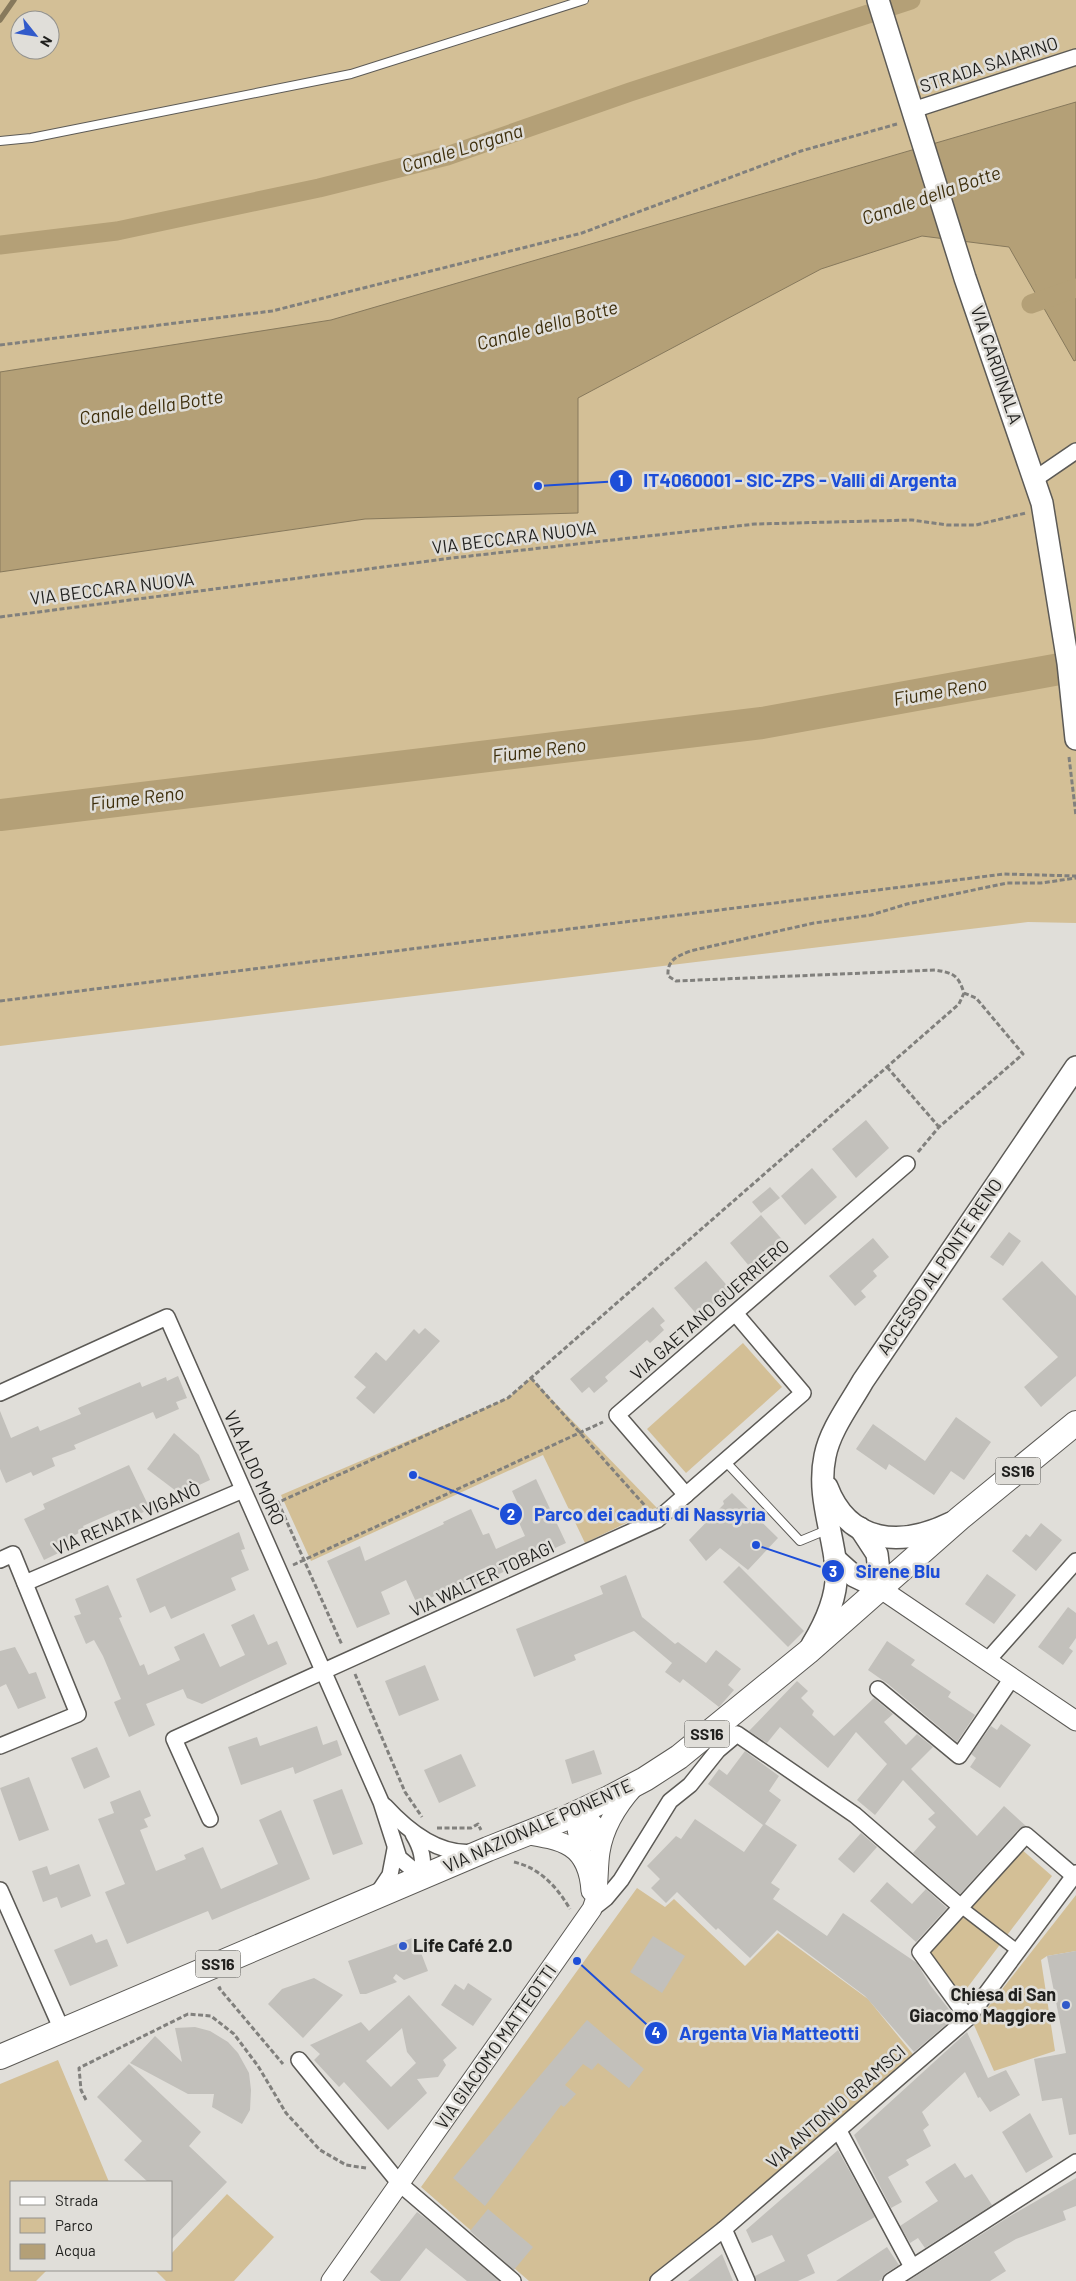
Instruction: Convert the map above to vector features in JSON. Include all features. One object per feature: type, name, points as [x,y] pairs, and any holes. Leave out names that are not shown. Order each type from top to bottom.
[{"type":"main road","name":"VIA CARDINALA","points":[[878,0],[905,86],[912,120],[1035,479],[1047,530],[1068,663],[1076,739]]},
{"type":"main road","name":"ACCESSO AL PONTE RENO","points":[[808,1652],[831,1610],[835,1588],[835,1559],[822,1486],[825,1455],[835,1430],[863,1381],[1076,1067]]},
{"type":"main road","name":"VIA NAZIONALE PONENTE","points":[[0,2058],[522,1834],[581,1811],[637,1784],[680,1756],[808,1652],[960,1518],[1076,1423]]},
{"type":"main road","points":[[823,1476],[836,1507],[871,1535],[885,1538],[906,1538],[934,1531],[960,1518]]},
{"type":"main road","points":[[860,1528],[877,1554],[881,1589]]},
{"type":"main road","points":[[835,1559],[854,1576],[881,1589]]},
{"type":"street","name":"STRADA SAIARINO","points":[[912,120],[1076,57]]},
{"type":"street","points":[[1035,479],[1076,451]]},
{"type":"street","name":"VIA GAETANO GUERRIERO","points":[[617,1415],[907,1164]]},
{"type":"street","name":"VIA WALTER TOBAGI","points":[[210,1819],[174,1739],[658,1520],[803,1393],[735,1313]]},
{"type":"street","name":"VIA ALDO MORO","points":[[0,1393],[167,1318],[382,1802],[395,1849],[400,1858],[422,1877]]},
{"type":"street","points":[[617,1415],[686,1495]]},
{"type":"street","name":"VIA RENATA VIGANÒ","points":[[25,1583],[243,1490]]},
{"type":"street","points":[[0,1746],[78,1714],[25,1583],[6,1557]]},
{"type":"street","points":[[987,1661],[1076,1561]]},
{"type":"street","points":[[881,1589],[1076,1720]]},
{"type":"street","points":[[878,1688],[959,1756],[1012,1678]]},
{"type":"street","name":"VIA GIACOMO MATTEOTTI","points":[[587,1916],[621,1880],[670,1801],[690,1785],[718,1750],[737,1734],[855,1815],[960,1907]]},
{"type":"street","name":"VIA GIACOMO MATTEOTTI","points":[[332,2281],[587,1916],[596,1899],[600,1851],[605,1831],[620,1802],[637,1784]]},
{"type":"street","name":"VIA ALDO MORO","points":[[382,1802],[412,1832],[433,1845],[464,1853],[483,1851]]},
{"type":"street","points":[[581,1811],[577,1829],[583,1862],[591,1886],[587,1916]]},
{"type":"street","name":"VIA GIACOMO MATTEOTTI","points":[[581,1811],[595,1826],[600,1851]]},
{"type":"street","name":"VIA ALDO MORO","points":[[412,1832],[422,1850],[424,1862],[422,1877]]},
{"type":"street","points":[[522,1834],[554,1839],[569,1845],[583,1862]]},
{"type":"street","points":[[968,2018],[920,1952],[1026,1835],[1075,1875]]},
{"type":"street","name":"VIA ALDO MORO","points":[[375,1898],[390,1875],[395,1849]]},
{"type":"street","name":"VIA ANTONIO GRAMSCI","points":[[658,2281],[724,2229],[968,2018],[1075,1875]]},
{"type":"street","points":[[0,1890],[62,2030]]},
{"type":"street","points":[[960,1907],[1018,1951]]},
{"type":"street","points":[[294,2065],[400,2184],[513,2281]]},
{"type":"street","points":[[838,2131],[912,2267]]},
{"type":"street","points":[[891,2281],[1076,2162]]},
{"type":"street","points":[[724,2229],[747,2281]]},
{"type":"lane","points":[[0,141],[31,138],[351,74],[584,0]]},
{"type":"lane","points":[[725,1461],[800,1541],[829,1528]]},
{"type":"path","points":[[0,346],[272,311],[582,233],[801,151],[912,120]]},
{"type":"path","name":"VIA BECCARA NUOVA","points":[[0,617],[452,558],[755,524],[912,520],[947,525],[976,525],[1031,512]]},
{"type":"path","points":[[0,1001],[1004,874],[1076,877]]},
{"type":"path","points":[[254,1513],[508,1398],[958,1004],[964,993],[960,981],[950,972],[936,970],[676,981],[668,976],[667,967],[674,958],[690,952],[814,923],[870,915],[907,904],[1007,883],[1041,883],[1076,877]]},
{"type":"path","points":[[907,1164],[939,1128],[1023,1054],[976,998],[964,993]]},
{"type":"path","points":[[887,1067],[939,1128]]},
{"type":"path","points":[[531,1378],[658,1520]]},
{"type":"path","points":[[279,1571],[617,1415]]},
{"type":"path","points":[[506,1865],[515,1862],[540,1874],[556,1887],[570,1910],[587,1916]]},
{"type":"path","points":[[228,1984],[219,1988],[294,2065]]},
{"type":"path","points":[[86,2100],[81,2090],[79,2068],[188,2014],[211,2016],[234,2034],[258,2066],[286,2113],[320,2150],[346,2165],[372,2168],[365,2161]]},
{"type":"green space","points":[[0,0],[1076,0],[1076,923],[1028,922],[0,1046]]},
{"type":"green space","points":[[743,1343],[782,1387],[686,1473],[647,1429]]},
{"type":"green space","points":[[531,1378],[657,1508],[585,1543],[543,1455],[311,1561],[281,1495],[508,1398]]},
{"type":"green space","points":[[1020,1848],[1052,1876],[961,1996],[929,1951]]},
{"type":"green space","points":[[637,1888],[665,1907],[674,1899],[745,1966],[778,1933],[868,1999],[916,2058],[721,2223],[648,2281],[529,2281],[421,2187]]},
{"type":"green space","points":[[1076,1895],[1076,1951],[1047,1956],[1041,1960],[1055,2051],[994,2071],[974,2025]]},
{"type":"green space","points":[[58,2060],[109,2181],[10,2181],[10,2271],[46,2271],[36,2281],[0,2281],[0,2084]]},
{"type":"green space","points":[[227,2194],[274,2237],[234,2281],[166,2281],[156,2271],[172,2271],[172,2253]]},
{"type":"water","name":"Canale della Botte","points":[[1076,102],[1076,360],[1074,361],[1009,247],[922,236],[821,269],[578,398],[578,513],[365,519],[0,572],[0,372],[331,320]]},
{"type":"building","points":[[866,1120],[889,1148],[856,1178],[832,1149]]},
{"type":"building","points":[[812,1168],[837,1197],[805,1225],[781,1196]]},
{"type":"building","points":[[770,1187],[780,1198],[761,1213],[752,1202]]},
{"type":"building","points":[[761,1215],[786,1244],[754,1272],[730,1243]]},
{"type":"building","points":[[1009,1232],[1021,1241],[1003,1266],[990,1257]]},
{"type":"building","points":[[873,1238],[889,1257],[873,1271],[877,1276],[861,1291],[866,1297],[855,1306],[829,1276]]},
{"type":"building","points":[[706,1261],[730,1289],[699,1317],[674,1288]]},
{"type":"building","points":[[1042,1261],[1076,1296],[1076,1376],[1041,1407],[1024,1387],[1058,1357],[1002,1299]]},
{"type":"building","points":[[653,1307],[665,1321],[660,1325],[664,1330],[650,1343],[647,1340],[605,1377],[608,1381],[594,1393],[589,1387],[582,1393],[570,1379]]},
{"type":"building","points":[[425,1328],[440,1341],[374,1414],[356,1398],[366,1387],[354,1377],[376,1352],[386,1361],[414,1329],[419,1334]]},
{"type":"building","points":[[178,1376],[187,1398],[176,1402],[179,1409],[156,1419],[153,1412],[74,1445],[76,1449],[52,1458],[55,1466],[33,1476],[31,1472],[6,1483],[0,1469],[0,1411],[11,1438],[38,1426],[40,1431],[81,1414],[78,1408],[140,1382],[142,1387],[166,1377],[167,1381]]},
{"type":"building","points":[[956,1417],[991,1442],[964,1480],[951,1471],[934,1495],[889,1464],[886,1470],[856,1449],[873,1424],[925,1461]]},
{"type":"building","points":[[174,1433],[199,1455],[210,1480],[180,1494],[147,1469]]},
{"type":"building","points":[[129,1465],[150,1509],[125,1521],[119,1510],[83,1526],[85,1530],[67,1539],[71,1547],[44,1560],[24,1519],[45,1509],[43,1504]]},
{"type":"building","points":[[536,1479],[566,1543],[473,1586],[470,1580],[417,1604],[406,1580],[381,1592],[390,1614],[357,1628],[327,1561],[360,1546],[365,1561],[444,1524],[443,1522],[471,1509],[483,1535],[489,1533],[496,1549],[525,1536],[516,1516],[522,1513],[512,1491]]},
{"type":"building","points":[[732,1493],[778,1538],[748,1570],[720,1548],[706,1561],[689,1540],[724,1504],[723,1501]]},
{"type":"building","points":[[1041,1523],[1062,1540],[1036,1571],[1012,1551],[1026,1534],[1030,1537]]},
{"type":"building","points":[[239,1532],[245,1549],[241,1550],[249,1570],[231,1578],[236,1590],[171,1619],[165,1606],[150,1613],[136,1579]]},
{"type":"building","points":[[739,1566],[804,1631],[788,1647],[723,1582]]},
{"type":"building","points":[[987,1574],[1016,1595],[994,1624],[965,1604]]},
{"type":"building","points":[[626,1575],[642,1617],[675,1644],[678,1642],[706,1663],[716,1650],[741,1669],[728,1685],[734,1690],[719,1707],[683,1679],[680,1683],[665,1672],[672,1663],[634,1631],[574,1655],[576,1660],[534,1677],[516,1629],[603,1594],[600,1586]]},
{"type":"building","points":[[108,1585],[122,1617],[119,1618],[140,1666],[144,1664],[148,1675],[180,1660],[174,1647],[204,1633],[220,1667],[245,1655],[231,1625],[254,1614],[268,1645],[277,1641],[287,1664],[202,1704],[187,1698],[183,1689],[146,1704],[155,1725],[129,1737],[114,1702],[121,1699],[103,1656],[94,1640],[86,1644],[74,1616],[81,1614],[75,1599]]},
{"type":"building","points":[[1068,1607],[1076,1613],[1076,1638],[1069,1648],[1073,1651],[1063,1665],[1038,1647]]},
{"type":"building","points":[[887,1641],[915,1660],[911,1665],[951,1692],[948,1697],[975,1715],[957,1742],[888,1684],[868,1670]]},
{"type":"building","points":[[15,1647],[29,1674],[36,1672],[46,1698],[18,1709],[6,1684],[0,1687],[0,1651]]},
{"type":"building","points":[[425,1665],[439,1700],[399,1716],[385,1681]]},
{"type":"building","points":[[797,1681],[808,1691],[801,1698],[814,1711],[812,1715],[834,1736],[874,1698],[893,1714],[884,1722],[906,1745],[917,1734],[933,1747],[911,1769],[977,1836],[1004,1806],[1026,1826],[1019,1829],[960,1894],[913,1853],[936,1827],[928,1819],[935,1813],[903,1780],[875,1815],[857,1800],[887,1764],[856,1732],[828,1768],[780,1727],[767,1743],[749,1731]]},
{"type":"building","points":[[1001,1724],[1031,1745],[1000,1788],[970,1767],[976,1758],[971,1754],[991,1726],[997,1730]]},
{"type":"building","points":[[317,1726],[323,1745],[337,1740],[342,1755],[295,1774],[293,1767],[241,1785],[228,1747],[257,1737],[260,1746]]},
{"type":"building","points":[[97,1747],[110,1777],[84,1789],[71,1758]]},
{"type":"building","points":[[594,1750],[602,1774],[572,1784],[565,1760]]},
{"type":"building","points":[[745,1751],[779,1776],[769,1791],[781,1800],[765,1824],[797,1845],[771,1883],[780,1889],[773,1899],[827,1936],[843,1913],[917,1963],[930,1985],[955,2017],[914,2052],[865,1996],[777,1930],[750,1958],[718,1928],[716,1930],[677,1892],[666,1903],[651,1888],[660,1879],[647,1866],[676,1836],[681,1839],[695,1819],[744,1852],[763,1825],[708,1784],[719,1769],[727,1775]]},
{"type":"building","points":[[461,1754],[476,1786],[439,1803],[424,1770]]},
{"type":"building","points":[[29,1777],[49,1830],[19,1841],[0,1788]]},
{"type":"building","points":[[342,1789],[363,1844],[333,1855],[313,1800]]},
{"type":"building","points":[[140,1790],[151,1816],[144,1819],[148,1827],[140,1830],[156,1871],[186,1859],[184,1855],[203,1847],[221,1889],[278,1864],[259,1820],[281,1810],[310,1879],[212,1920],[208,1911],[127,1944],[105,1892],[125,1884],[98,1819],[114,1813],[110,1802]]},
{"type":"building","points":[[861,1833],[877,1847],[854,1873],[838,1859]]},
{"type":"building","points":[[79,1864],[91,1896],[61,1908],[57,1897],[43,1902],[32,1871],[47,1866],[50,1875]]},
{"type":"building","points":[[887,1882],[912,1904],[926,1889],[947,1908],[916,1942],[870,1901]]},
{"type":"building","points":[[92,1934],[96,1943],[107,1939],[118,1966],[70,1986],[54,1950]]},
{"type":"building","points":[[653,1936],[685,1956],[662,1993],[630,1972]]},
{"type":"building","points":[[415,1937],[428,1971],[404,1980],[396,1974],[393,1978],[397,1982],[366,1994],[360,1994],[348,1961]]},
{"type":"building","points":[[1076,1951],[1076,2134],[1069,2135],[1062,2098],[1042,2101],[1034,2059],[1066,2053],[1047,1956]]},
{"type":"building","points":[[314,1978],[343,1995],[303,2038],[268,2004],[282,1989]]},
{"type":"building","points":[[468,1983],[492,1999],[473,2026],[441,2005],[455,1984],[464,1990]]},
{"type":"building","points":[[409,1995],[457,2048],[443,2060],[446,2065],[438,2077],[417,2079],[427,2093],[388,2130],[344,2082],[339,2087],[314,2060],[320,2054],[310,2045],[361,2022],[369,2031]],"holes":[[[402,2028],[407,2052],[416,2063],[391,2087],[366,2061]]]},
{"type":"building","points":[[587,2020],[644,2069],[629,2088],[598,2063],[592,2070],[583,2064],[565,2085],[576,2094],[564,2107],[561,2105],[485,2206],[453,2178]]},
{"type":"building","points":[[195,2027],[210,2031],[228,2042],[238,2053],[249,2073],[251,2090],[250,2110],[242,2124],[212,2107],[214,2094],[188,2094],[130,2063],[155,2036],[182,2062],[175,2028]]},
{"type":"building","points":[[967,2032],[988,2078],[1006,2070],[1020,2095],[990,2112],[980,2097],[978,2098],[965,2072],[922,2112],[929,2125],[923,2130],[931,2146],[906,2160],[909,2165],[888,2177],[902,2202],[891,2208],[854,2135]]},
{"type":"building","points":[[129,2064],[201,2132],[189,2146],[227,2182],[172,2239],[172,2181],[147,2181],[124,2160],[142,2141],[97,2097]]},
{"type":"building","points":[[1030,2113],[1053,2157],[1026,2173],[1002,2132]]},
{"type":"building","points":[[838,2150],[875,2217],[807,2255],[815,2273],[798,2281],[756,2281],[755,2276],[785,2261],[772,2235],[752,2243],[746,2230]]},
{"type":"building","points":[[955,2163],[965,2178],[972,2174],[992,2205],[925,2248],[918,2238],[910,2243],[900,2226],[938,2201],[925,2182]]},
{"type":"building","points":[[1076,2178],[1076,2206],[1063,2211],[1066,2220],[1016,2239],[994,2252],[1006,2271],[990,2281],[908,2281],[1007,2218]]},
{"type":"building","points":[[488,2209],[533,2247],[514,2270],[470,2231]]},
{"type":"building","points":[[417,2212],[499,2281],[467,2281],[426,2248],[400,2281],[381,2281],[370,2272]]},
{"type":"building","points":[[887,2247],[899,2265],[886,2273],[879,2281],[836,2281]]},
{"type":"building","points":[[722,2254],[733,2281],[688,2281]]},
{"type":"waterway","points":[[0,20],[14,0]]},
{"type":"waterway","name":"Canale Lorgana","points":[[0,245],[117,231],[319,188],[447,156],[630,92],[911,0]]},
{"type":"waterway","points":[[1031,304],[1076,288]]},
{"type":"waterway","name":"Fiume Reno","points":[[0,815],[762,723],[1076,666]]},
{"type":"place","name":"IT4060001 - SIC-ZPS - Valli di Argenta","points":[[538,486]]},
{"type":"place","name":"Parco dei caduti di Nassyria","points":[[413,1475]]},
{"type":"place","name":"Sirene Blu","points":[[756,1545]]},
{"type":"place","name":"Life Café 2.0","points":[[403,1946]]},
{"type":"place","name":"Argenta Via Matteotti","points":[[577,1961]]},
{"type":"place","name":"Chiesa di San Giacomo Maggiore","points":[[1066,2005]]}]
